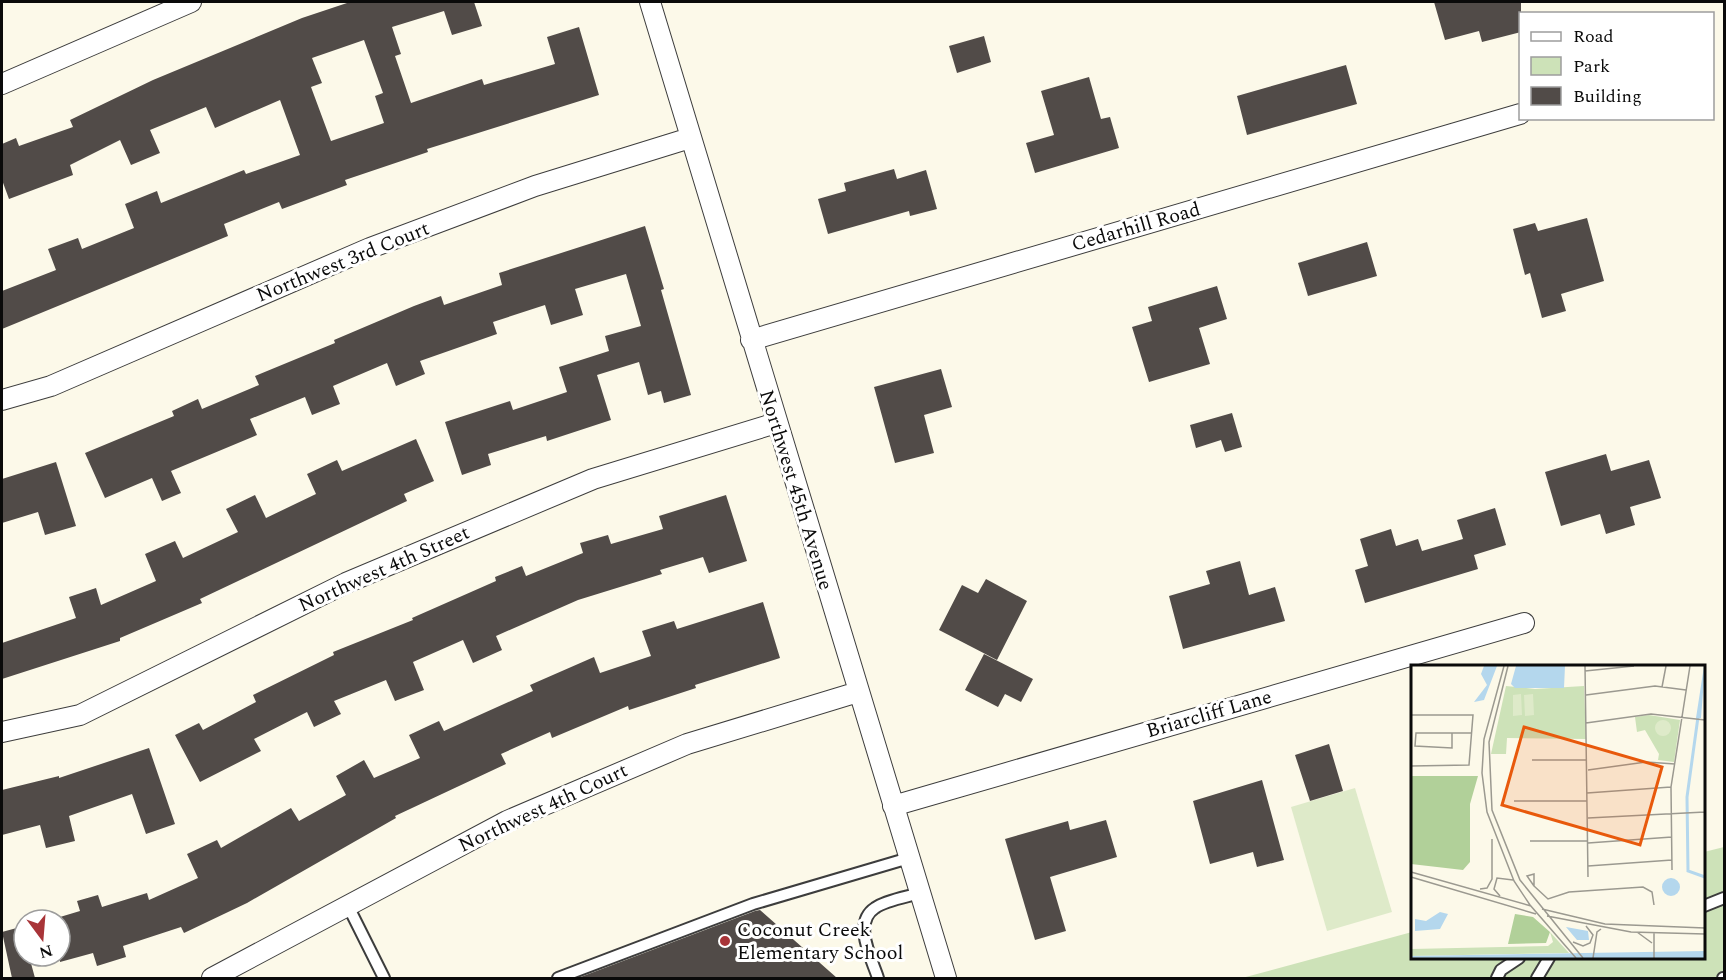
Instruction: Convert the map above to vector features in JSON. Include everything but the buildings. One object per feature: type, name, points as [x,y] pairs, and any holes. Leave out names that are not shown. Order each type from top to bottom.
[{"type":"street","points":[[2,84],[191,2]]},
{"type":"street","name":"Northwest 45th Avenue","points":[[650,2],[750,340],[946,978]]},
{"type":"street","name":"Cedarhill Road","points":[[750,340],[1519,115]]},
{"type":"street","name":"Northwest 3rd Court","points":[[2,400],[51,386],[370,248],[535,186],[690,138]]},
{"type":"street","name":"Northwest 4th Street","points":[[2,732],[80,715],[346,583],[593,479],[776,423]]},
{"type":"street","name":"Briarcliff Lane","points":[[893,806],[1524,623]]},
{"type":"street","name":"Northwest 4th Court","points":[[212,978],[507,821],[687,744],[858,692]]},
{"type":"lane","points":[[558,978],[753,904],[909,858]]},
{"type":"lane","points":[[878,978],[863,932],[866,918],[875,908],[920,892]]},
{"type":"lane","points":[[1705,906],[1725,898]]},
{"type":"lane","points":[[348,906],[384,978]]},
{"type":"lane","points":[[1497,978],[1501,970],[1516,959]]},
{"type":"lane","points":[[1537,978],[1548,959]]},
{"type":"green space","points":[[1355,788],[1392,912],[1327,931],[1291,807]]},
{"type":"green space","points":[[1724,847],[1724,978],[1242,978],[1411,932],[1411,959],[1705,959],[1705,852]]},
{"type":"place","name":"Coconut Creek Elementary School","points":[[725,941]]}]
